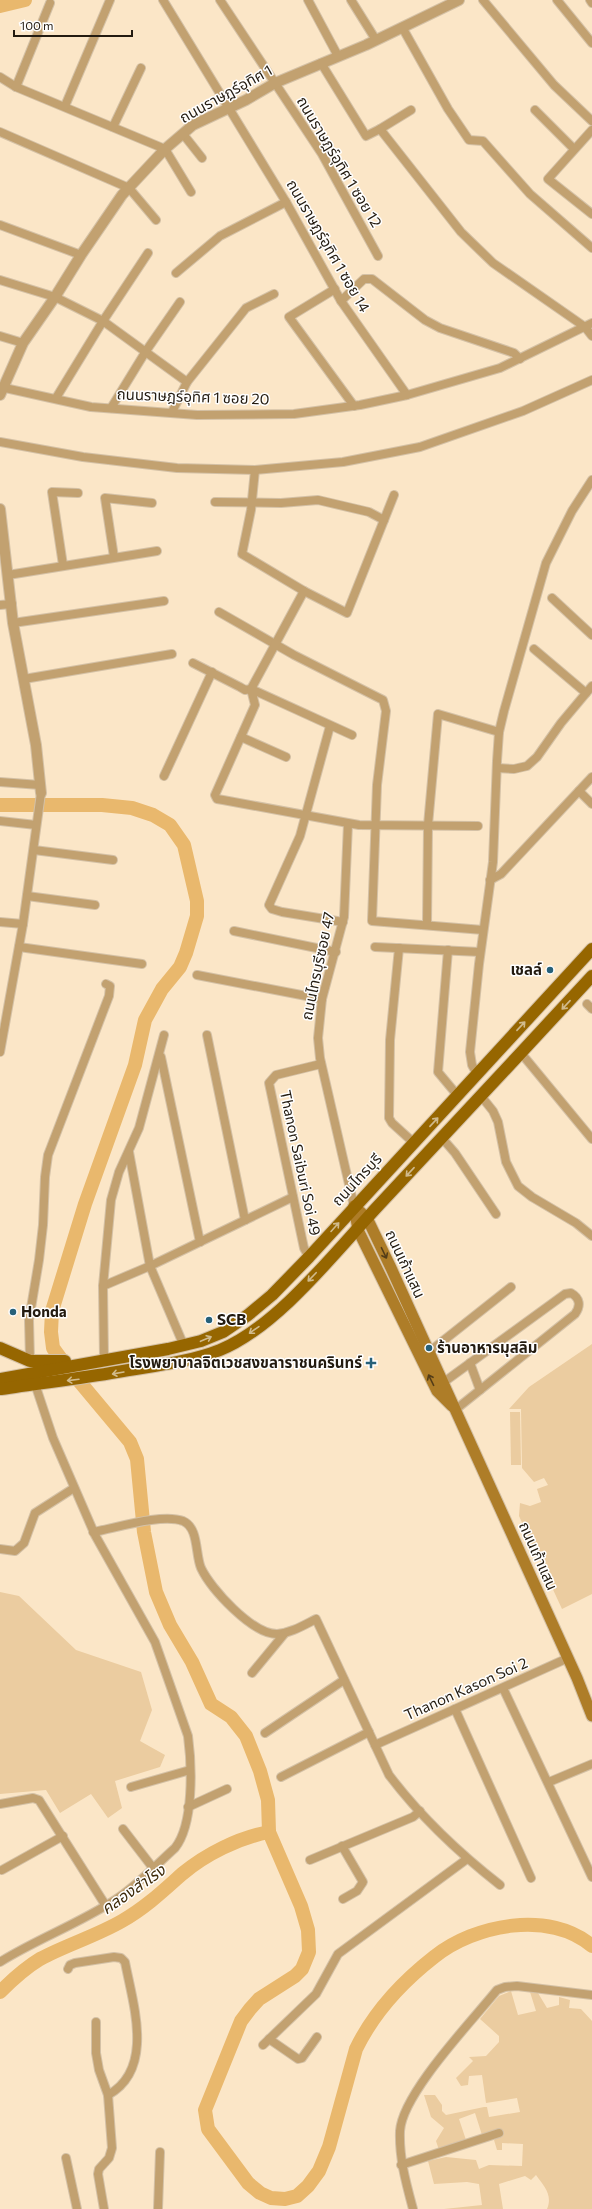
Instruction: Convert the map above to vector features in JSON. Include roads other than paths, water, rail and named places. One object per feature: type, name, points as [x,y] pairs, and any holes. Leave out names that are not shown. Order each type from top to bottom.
[{"type":"main road","name":"ถนนไทรบุรี","points":[[48,1366],[102,1360],[184,1346],[223,1332],[248,1315],[272,1295],[309,1257],[354,1206],[458,1096],[592,949]]},
{"type":"main road","points":[[1,1382],[20,1386],[102,1376],[192,1359],[220,1349],[241,1339],[284,1305],[358,1230],[367,1218],[592,976]]},
{"type":"main road","points":[[354,1206],[367,1218]]},
{"type":"main road","name":"ถนนเก้าแสน","points":[[354,1206],[358,1230],[437,1391],[455,1410]]},
{"type":"main road","name":"ถนนเก้าแสน","points":[[367,1218],[444,1382],[455,1410],[568,1658],[592,1716]]},
{"type":"main road","points":[[0,1348],[30,1361],[48,1366]]},
{"type":"main road","points":[[1,1382],[48,1366]]},
{"type":"street","points":[[64,106],[110,0]]},
{"type":"street","name":"ถนนราษฎร์อุทิศ 1 ซอย 14","points":[[163,0],[286,202],[341,301],[407,394]]},
{"type":"street","name":"ถนนราษฎร์อุทิศ 1 ซอย 12","points":[[220,0],[322,154],[378,256]]},
{"type":"street","points":[[308,0],[338,56]]},
{"type":"street","points":[[351,0],[376,40]]},
{"type":"street","name":"ถนนราษฎร์อุทิศ 1","points":[[1,390],[23,343],[56,297],[81,255],[129,188],[165,149],[193,125],[229,108],[275,83],[376,40],[459,0]]},
{"type":"street","points":[[482,0],[554,85],[592,121]]},
{"type":"street","points":[[557,0],[592,43]]},
{"type":"street","points":[[16,86],[50,3]]},
{"type":"street","points":[[402,27],[448,109],[469,140],[483,141],[530,194],[592,248]]},
{"type":"street","points":[[321,63],[366,136],[380,130],[411,110]]},
{"type":"street","points":[[113,126],[141,68]]},
{"type":"street","points":[[0,78],[165,149],[191,192]]},
{"type":"street","points":[[535,110],[574,149]]},
{"type":"street","points":[[380,130],[461,232],[482,253],[493,263],[589,325],[592,336]]},
{"type":"street","points":[[592,130],[548,179],[592,214]]},
{"type":"street","points":[[0,132],[129,188],[156,220]]},
{"type":"street","points":[[183,134],[202,158]]},
{"type":"street","points":[[176,273],[220,236],[286,202]]},
{"type":"street","points":[[0,226],[81,255]]},
{"type":"street","points":[[56,398],[103,321],[148,253]]},
{"type":"street","points":[[341,301],[364,279],[372,279],[425,320],[440,328],[514,353],[520,359]]},
{"type":"street","points":[[0,280],[56,297],[103,321],[187,382]]},
{"type":"street","points":[[335,289],[289,317],[354,406]]},
{"type":"street","points":[[172,412],[187,382],[246,308],[274,294]]},
{"type":"street","points":[[111,408],[146,351],[180,302]]},
{"type":"street","name":"ถนนราษฎร์อุทิศ 1 ซอย 20","points":[[1,390],[56,398],[91,407],[197,414],[294,414],[354,406],[407,394],[500,368],[589,325]]},
{"type":"street","points":[[0,336],[23,343]]},
{"type":"street","points":[[0,442],[83,457],[177,468],[255,470],[343,462],[420,447],[522,411],[592,380]]},
{"type":"street","points":[[255,470],[252,502],[242,554],[304,591],[347,613],[394,495]]},
{"type":"street","points":[[477,1074],[472,1065],[470,1052],[480,952],[493,862],[500,732],[513,677],[546,563],[572,511],[592,480]]},
{"type":"street","points":[[63,566],[52,492],[78,493]]},
{"type":"street","points":[[114,557],[104,498],[152,503]]},
{"type":"street","points":[[215,502],[281,503],[318,500],[370,512],[384,520]]},
{"type":"street","points":[[0,509],[13,623],[36,745],[40,789],[34,850],[23,924],[3,1022],[0,1052]]},
{"type":"street","points":[[8,575],[157,551]]},
{"type":"street","points":[[304,591],[251,689],[255,705],[217,790],[215,795],[217,798],[306,817],[375,827],[428,825],[478,826]]},
{"type":"street","points":[[552,598],[592,635]]},
{"type":"street","points":[[13,623],[164,601]]},
{"type":"street","points":[[0,605],[12,604]]},
{"type":"street","points":[[219,612],[276,644],[383,700],[386,711],[375,827],[372,921],[483,930]]},
{"type":"street","points":[[534,649],[586,693]]},
{"type":"street","points":[[24,679],[172,654]]},
{"type":"street","points":[[193,663],[240,688],[251,689],[352,735]]},
{"type":"street","points":[[164,776],[212,672]]},
{"type":"street","points":[[497,768],[514,769],[527,766],[537,757],[560,723],[592,686]]},
{"type":"street","points":[[427,925],[428,825],[438,714],[500,732]]},
{"type":"street","points":[[330,726],[306,817],[269,908],[343,922]]},
{"type":"street","points":[[241,737],[286,757]]},
{"type":"street","points":[[490,880],[500,874],[592,777]]},
{"type":"street","points":[[0,782],[40,789]]},
{"type":"street","points":[[579,791],[592,804]]},
{"type":"street","points":[[0,821],[36,825]]},
{"type":"street","name":"ถนนไทรบุรีซอย 47","points":[[348,824],[343,922],[322,999],[318,1038],[321,1064],[354,1206]]},
{"type":"street","points":[[34,850],[113,860]]},
{"type":"street","points":[[27,896],[95,905]]},
{"type":"street","points":[[0,922],[23,924]]},
{"type":"street","points":[[234,931],[336,952]]},
{"type":"street","points":[[375,947],[480,952]]},
{"type":"street","points":[[19,948],[142,964]]},
{"type":"street","points":[[399,948],[390,1040],[389,1118],[392,1123],[414,1143]]},
{"type":"street","points":[[448,950],[438,1072],[458,1096]]},
{"type":"street","points":[[197,975],[322,999]]},
{"type":"street","points":[[30,1361],[29,1320],[39,1260],[48,1155],[109,996],[110,986],[106,984]]},
{"type":"street","points":[[102,1360],[103,1286],[111,1200],[119,1172],[139,1128],[164,1035]]},
{"type":"street","points":[[207,1035],[245,1220]]},
{"type":"street","points":[[521,1053],[592,1139]]},
{"type":"street","points":[[160,1054],[200,1242]]},
{"type":"street","name":"Thanon Saiburi Soi 49","points":[[309,1257],[304,1248],[269,1084],[276,1075],[321,1064]]},
{"type":"street","points":[[481,1096],[493,1111],[498,1122],[506,1162],[518,1186],[532,1197],[576,1223],[592,1236]]},
{"type":"street","points":[[442,1138],[455,1153],[496,1214]]},
{"type":"street","points":[[129,1151],[150,1266],[184,1346]]},
{"type":"street","points":[[103,1286],[114,1283],[293,1197]]},
{"type":"street","points":[[429,1352],[511,1287]]},
{"type":"street","points":[[444,1382],[565,1294],[571,1293],[578,1300],[578,1307],[575,1314],[455,1410]]},
{"type":"street","points":[[470,1362],[480,1390]]},
{"type":"street","points":[[0,1962],[106,1906],[124,1894],[181,1841],[186,1826],[188,1808],[190,1770],[188,1736],[161,1656],[93,1532],[53,1438],[39,1384]]},
{"type":"street","points":[[0,1549],[15,1551],[24,1543],[34,1513],[74,1488]]},
{"type":"street","points":[[93,1532],[154,1519],[173,1519],[187,1523],[194,1535],[200,1567],[219,1594],[246,1619],[261,1629],[268,1632],[285,1633]]},
{"type":"street","points":[[252,1673],[285,1633],[316,1619],[389,1775],[420,1812],[467,1859],[500,1885]]},
{"type":"street","name":"Thanon Kason Soi 2","points":[[375,1745],[568,1658]]},
{"type":"street","points":[[265,1732],[344,1680]]},
{"type":"street","points":[[503,1688],[549,1782],[592,1877]]},
{"type":"street","points":[[455,1709],[531,1878]]},
{"type":"street","points":[[281,1777],[369,1732]]},
{"type":"street","points":[[549,1782],[592,1764]]},
{"type":"street","points":[[130,1787],[190,1770]]},
{"type":"street","points":[[188,1808],[227,1789]]},
{"type":"street","points":[[0,1804],[33,1798],[39,1800],[64,1836],[106,1906]]},
{"type":"street","points":[[310,1860],[412,1817],[420,1812]]},
{"type":"street","points":[[123,1829],[153,1868]]},
{"type":"street","points":[[2,1870],[64,1836]]},
{"type":"street","points":[[342,1846],[363,1882],[357,1891],[343,1899]]},
{"type":"street","points":[[317,2037],[302,2058],[298,2059],[266,2042],[316,1994],[338,1954],[467,1859]]},
{"type":"street","points":[[68,1969],[70,1965],[75,1963],[114,1957],[121,1958],[125,1962],[136,2019],[137,2053],[135,2062],[121,2085],[108,2095]]},
{"type":"street","points":[[413,2209],[401,2165],[400,2129],[407,2110],[418,2086],[497,1990],[505,1986],[517,1986],[592,1995]]},
{"type":"street","points":[[96,2022],[98,2070],[108,2095],[112,2148],[109,2158],[99,2169],[98,2174],[104,2209]]},
{"type":"street","points":[[401,2165],[499,2133]]},
{"type":"street","points":[[158,2209],[160,2152]]},
{"type":"street","points":[[66,2158],[77,2209]]},
{"type":"waterway","points":[[0,6],[25,0]]},
{"type":"waterway","points":[[0,805],[102,805],[132,808],[153,815],[170,825],[184,845],[197,901],[197,916],[186,953],[180,967],[162,989],[145,1020],[135,1065],[85,1204],[52,1311],[51,1332],[53,1348],[130,1442],[137,1459],[144,1532],[156,1592],[170,1625],[192,1662],[211,1704],[231,1717],[246,1736],[260,1771],[268,1800],[269,1832],[301,1906],[308,1930],[309,1952],[302,1969],[295,1976],[259,1999],[241,2021],[205,2110],[208,2129],[248,2183],[260,2193],[271,2198],[285,2199],[297,2196],[308,2186],[319,2171],[329,2147],[356,2049],[363,2036],[389,1999],[422,1967],[451,1946],[470,1936],[513,1926],[534,1925],[555,1928],[575,1935],[592,1946]]},
{"type":"waterway","name":"คลองสำโรง","points":[[0,1992],[19,1974],[40,1959],[102,1931],[138,1911],[201,1860],[246,1838],[269,1832]]},
{"type":"place","name":"เชลล์","points":[[550,970]]},
{"type":"place","name":"Honda","points":[[13,1312]]},
{"type":"place","name":"SCB","points":[[209,1320]]},
{"type":"place","name":"ร้านอาหารมุสลิม","points":[[429,1348]]},
{"type":"place","name":"โรงพยาบาลจิตเวชสงขลาราชนครินทร์","points":[[371,1363]]}]
